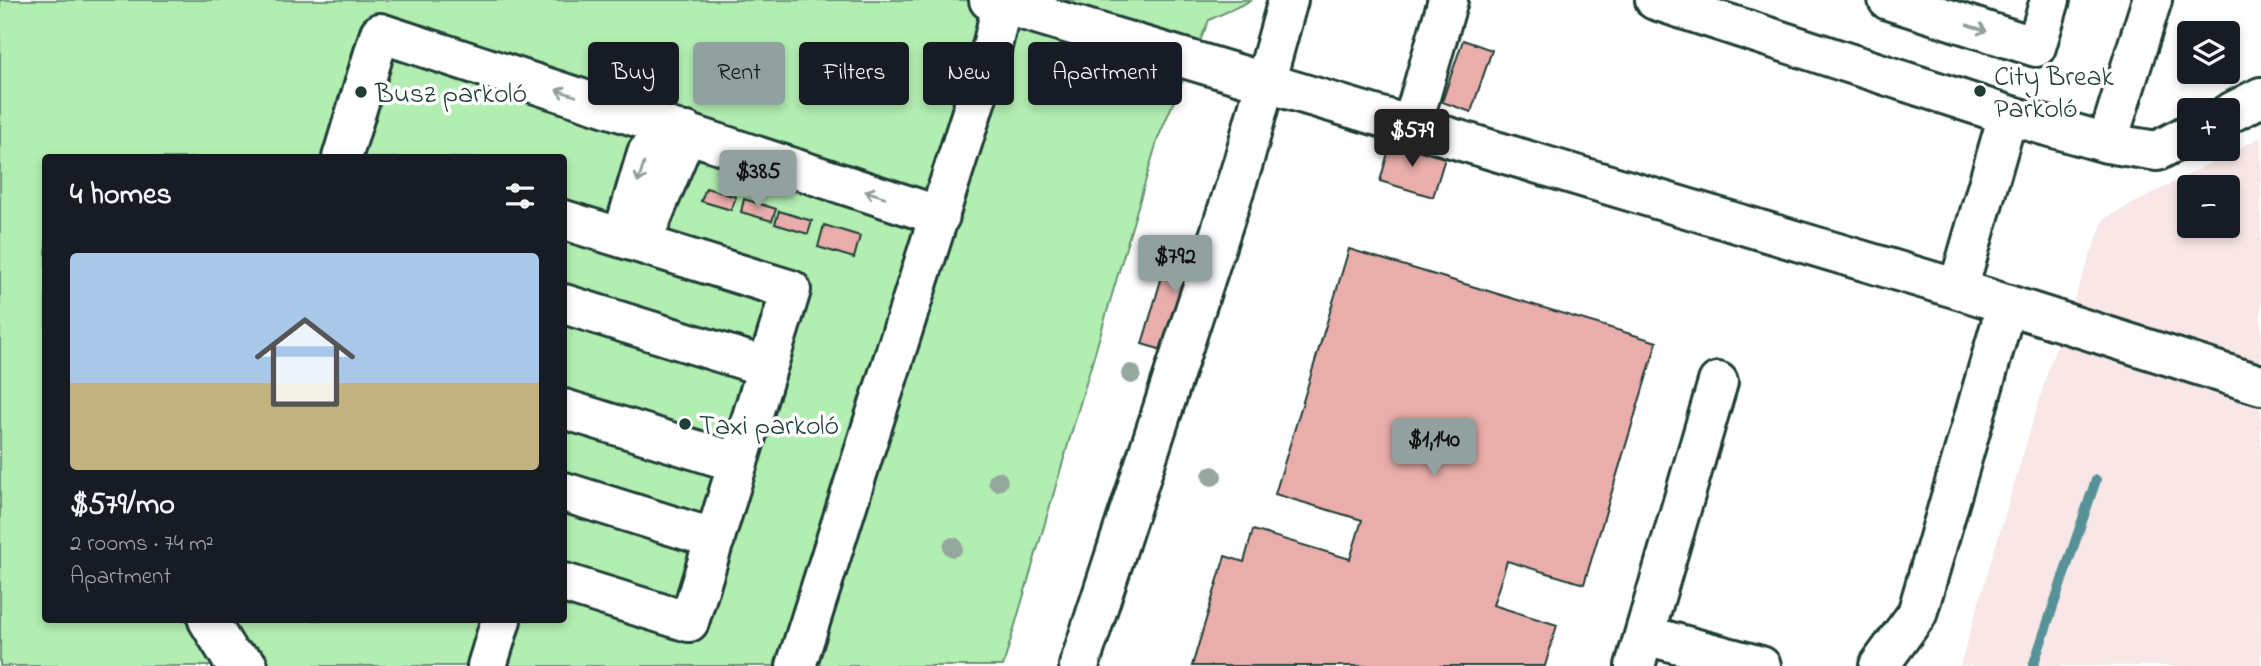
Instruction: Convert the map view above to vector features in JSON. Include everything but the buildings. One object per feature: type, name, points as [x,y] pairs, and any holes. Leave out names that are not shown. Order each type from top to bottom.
[{"type":"lane","points":[[1079,666],[1243,163],[1289,0]]},
{"type":"lane","points":[[1412,125],[1448,0]]},
{"type":"lane","points":[[1655,0],[2008,115],[2107,143],[2157,151],[2177,140]]},
{"type":"lane","points":[[1888,0],[2036,47],[2050,0]]},
{"type":"lane","points":[[2107,143],[2152,0]]},
{"type":"lane","points":[[796,666],[940,216],[998,1],[1265,84],[1412,125],[1958,289],[2006,307],[2261,385]]},
{"type":"lane","points":[[343,154],[380,33],[940,216]]},
{"type":"lane","points":[[2240,108],[2261,97]]},
{"type":"lane","points":[[1958,289],[2008,115]]},
{"type":"lane","points":[[631,241],[647,153],[660,138],[687,132]]},
{"type":"lane","points":[[567,221],[791,290],[689,622],[567,584]]},
{"type":"lane","points":[[567,305],[767,367]]},
{"type":"lane","points":[[1879,666],[1917,614],[2006,307]]},
{"type":"lane","points":[[1718,382],[1640,650],[1761,666]]},
{"type":"lane","points":[[567,410],[738,463]]},
{"type":"lane","points":[[567,493],[715,539]]},
{"type":"lane","points":[[210,623],[230,656],[248,666]]},
{"type":"lane","points":[[487,666],[499,623]]},
{"type":"lane","points":[[512,666],[525,623]]},
{"type":"shaded area","points":[[2261,137],[2261,666],[1960,666],[2050,364],[2104,219],[2177,181],[2177,238],[2240,238],[2240,175],[2188,175],[2215,161],[2240,161],[2240,148]]},
{"type":"green space","points":[[0,0],[1252,0],[1209,20],[1182,82],[1182,42],[1028,42],[1028,105],[1172,105],[1158,138],[1003,666],[0,666]]},
{"type":"waterway","points":[[2033,666],[2096,480]]},
{"type":"place","name":"City Break Parkoló","points":[[1980,91]]},
{"type":"place","name":"Busz parkoló","points":[[361,92]]},
{"type":"place","name":"Taxi parkoló","points":[[685,424]]}]
